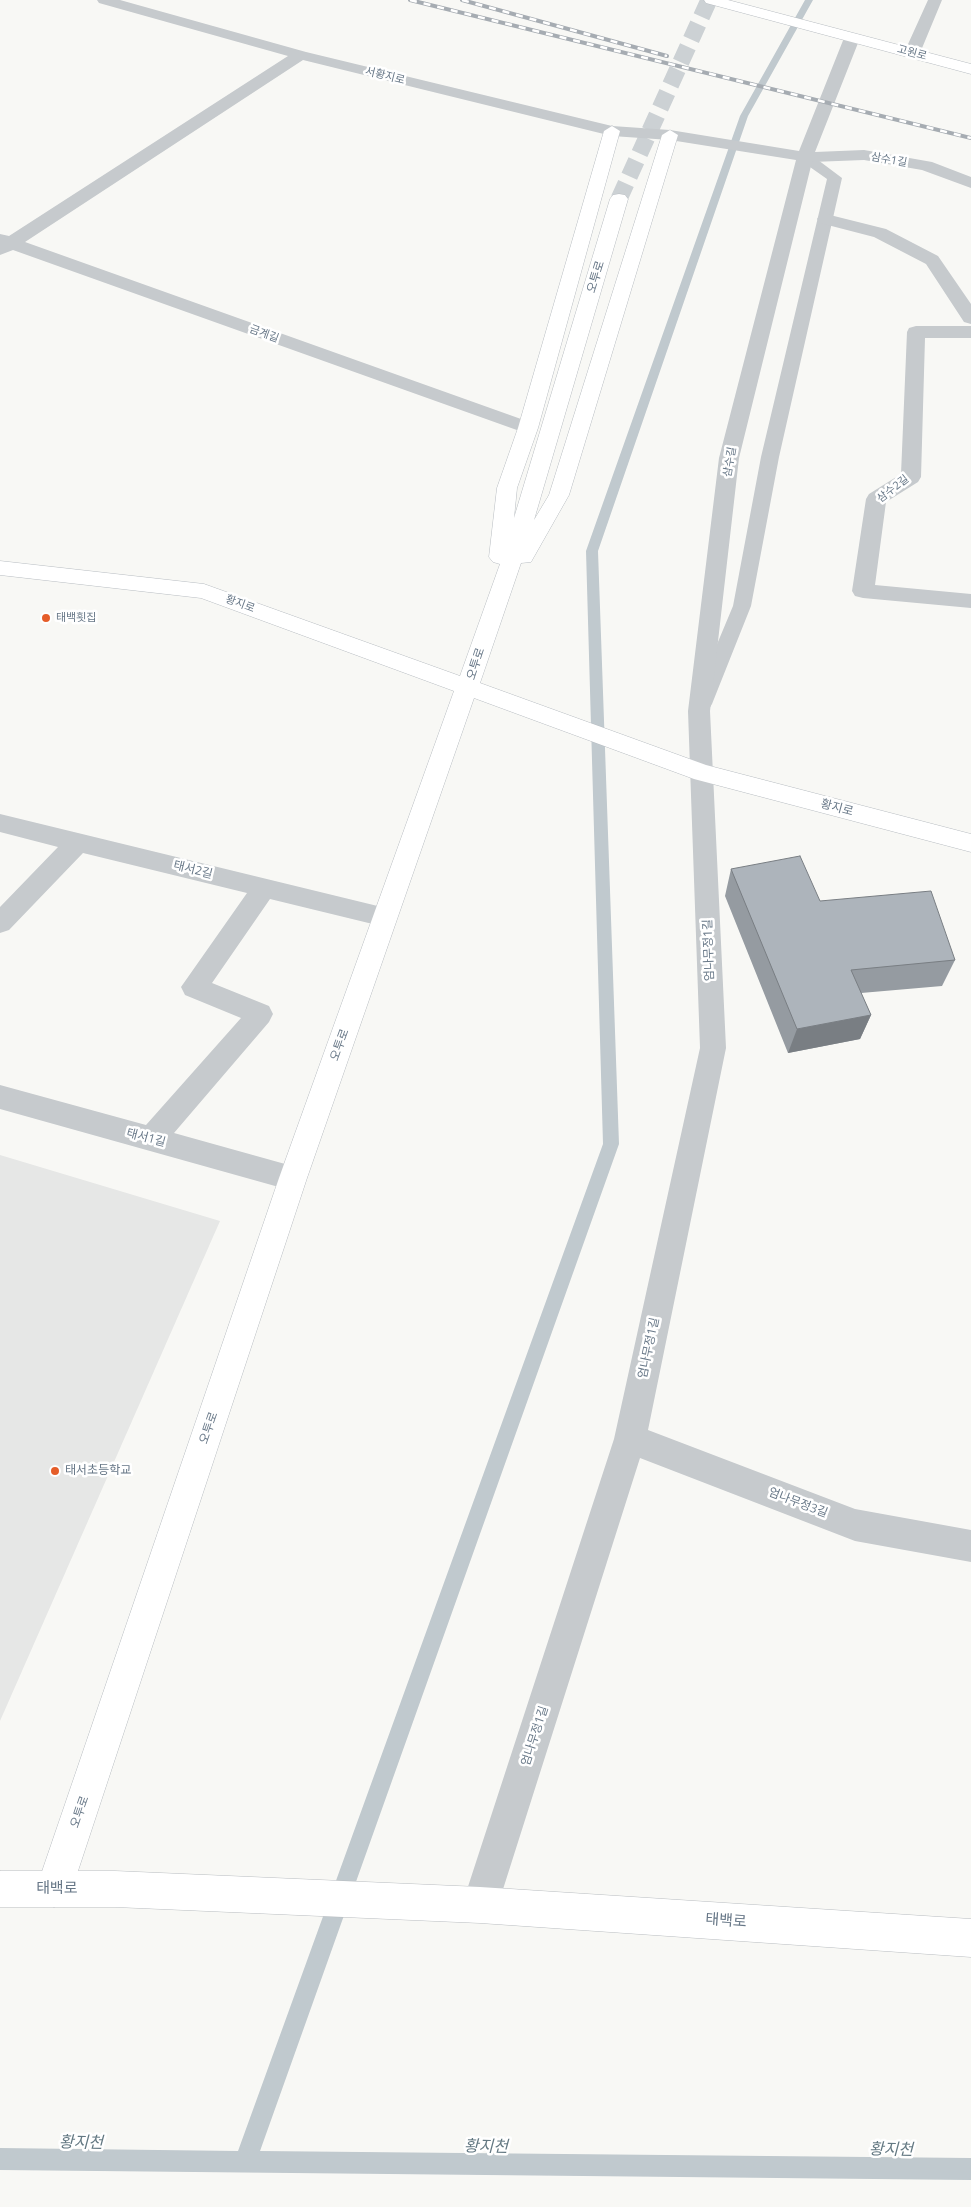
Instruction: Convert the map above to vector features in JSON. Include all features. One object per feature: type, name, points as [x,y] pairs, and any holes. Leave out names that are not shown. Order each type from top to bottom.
[{"type":"street","name":"서황지로","points":[[104,0],[301,55],[612,131],[670,135]]},
{"type":"street","points":[[912,53],[935,0]]},
{"type":"street","name":"고원로","points":[[725,3],[971,69]]},
{"type":"street","name":"삼수길","points":[[702,773],[699,711],[729,458],[805,157],[852,38]]},
{"type":"street","points":[[4,244],[301,55]]},
{"type":"street","points":[[494,608],[507,488],[528,428],[612,131]]},
{"type":"street","points":[[494,608],[560,495],[670,135]]},
{"type":"street","name":"삼수1길","points":[[670,135],[805,157],[864,155],[926,166],[971,184]]},
{"type":"street","name":"오투로","points":[[54,1889],[293,1178],[514,554],[619,199]]},
{"type":"street","points":[[826,219],[880,233],[932,260],[971,318]]},
{"type":"street","name":"금계길","points":[[4,244],[528,428]]},
{"type":"street","name":"삼수2길","points":[[971,332],[916,332],[911,478],[876,500],[863,591],[971,602]]},
{"type":"street","name":"황지로","points":[[0,568],[204,591],[702,773],[971,843]]},
{"type":"street","name":"엄나무정1길","points":[[480,1905],[630,1439],[714,1048],[702,773]]},
{"type":"street","name":"태서2길","points":[[0,823],[386,917]]},
{"type":"street","points":[[0,923],[78,842]]},
{"type":"street","points":[[151,1139],[260,1014],[194,987],[264,888]]},
{"type":"street","name":"태서1길","points":[[0,1097],[293,1178]]},
{"type":"street","name":"엄나무정3길","points":[[630,1439],[856,1525],[971,1546]]},
{"type":"street","name":"태백로","points":[[0,1889],[115,1889],[480,1905],[971,1938]]},
{"type":"lane","points":[[699,711],[742,606],[770,457],[835,178],[805,157]]},
{"type":"shaded area","name":"태서초등학교","points":[[0,1155],[220,1221],[0,1721]]},
{"type":"building","points":[[800,856],[820,901],[931,891],[955,960],[851,970],[871,1015],[797,1029],[731,869]]},
{"type":"waterway","points":[[245,2162],[611,1144],[592,551],[744,116],[809,0]]},
{"type":"waterway","name":"황지천","points":[[0,2159],[245,2162]]},
{"type":"waterway","name":"황지천","points":[[245,2162],[971,2169]]},
{"type":"tunnel","points":[[619,199],[709,0]]},
{"type":"railway","points":[[410,0],[971,138]]},
{"type":"railway","points":[[462,0],[667,56]]},
{"type":"place","name":"태백횟집","points":[[46,618]]},
{"type":"place","name":"태서초등학교","points":[[55,1471]]}]
